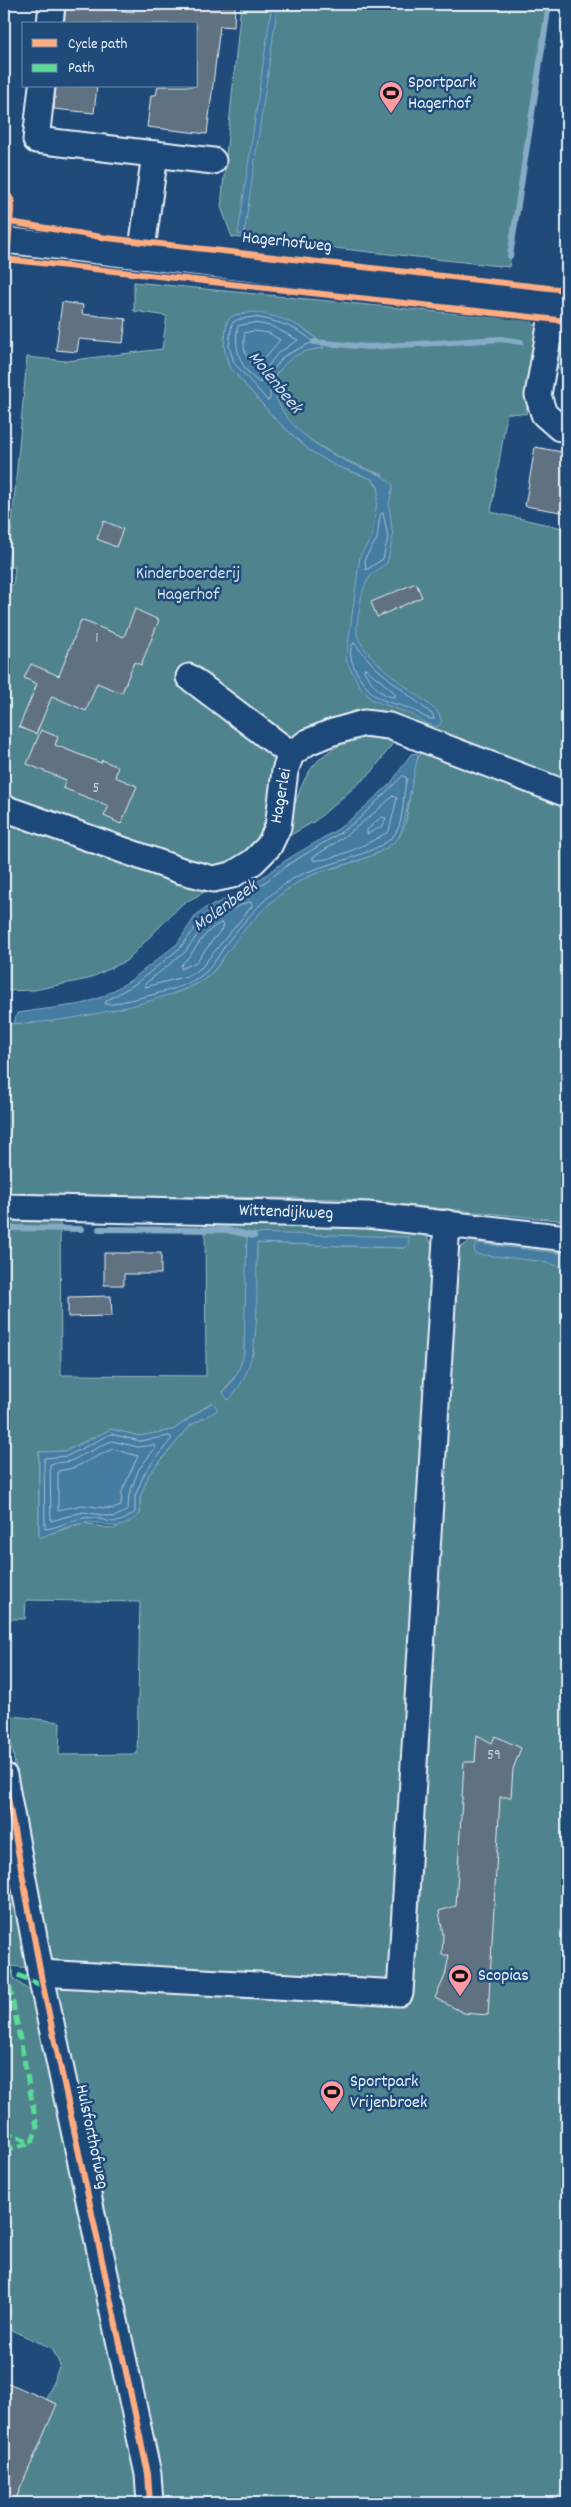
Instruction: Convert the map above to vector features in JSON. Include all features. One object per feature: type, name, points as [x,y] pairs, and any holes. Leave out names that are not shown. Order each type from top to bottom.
[{"type":"street","points":[[50,22],[52,4]]},
{"type":"street","points":[[42,88],[36,140],[213,161]]},
{"type":"street","points":[[141,256],[155,154]]},
{"type":"street","name":"Hagerhofweg","points":[[4,240],[560,305],[538,395],[544,414],[560,428],[567,429]]},
{"type":"street","points":[[190,677],[291,754]]},
{"type":"street","name":"Hagerlei","points":[[4,808],[182,871],[213,879],[232,875],[253,862],[269,846],[278,827],[285,771],[291,754],[308,742],[364,723],[389,726],[567,794]]},
{"type":"street","name":"Wittendijkweg","points":[[4,1208],[368,1215],[567,1238]]},
{"type":"street","points":[[40,1973],[400,1993],[447,1223]]},
{"type":"street","name":"Hulsforthofweg","points":[[4,1776],[40,1973],[148,2474],[150,2503]]},
{"type":"green space","name":"Sportpark Hagerhof","points":[[241,4],[547,4],[509,267],[232,237],[221,207]]},
{"type":"green space","name":"Kinderboerderij Hagerhof","points":[[134,282],[531,321],[541,332],[526,414],[507,413],[491,512],[567,529],[567,786],[386,721],[295,737],[281,735],[270,751],[279,768],[264,840],[234,861],[209,866],[197,865],[4,796],[4,700],[9,632],[4,594],[6,584],[13,585],[15,567],[8,568],[27,357],[66,361],[162,349],[167,316],[134,311]],"holes":[[[227,321],[280,322],[305,330],[315,337],[323,348],[300,353],[284,365],[273,378],[275,397],[281,411],[291,424],[304,435],[337,456],[383,475],[379,489],[372,479],[334,465],[309,450],[275,419],[229,366],[224,346]]]},
{"type":"green space","points":[[567,328],[567,378],[555,365],[560,334]]},
{"type":"green space","points":[[362,736],[398,736],[372,772],[315,821],[284,839],[301,788],[307,775],[316,763],[327,753],[342,744]]},
{"type":"green space","points":[[422,751],[567,806],[567,1221],[345,1199],[4,1194],[4,1026],[14,1023],[29,1024],[168,995],[198,983],[214,971],[230,947],[252,921],[286,890],[307,877],[376,854],[398,838],[406,820],[414,772]]},
{"type":"green space","points":[[4,816],[214,887],[182,904],[126,961],[88,979],[34,990],[4,991]]},
{"type":"green space","name":"Sportpark Vrijenbroek","points":[[4,1217],[60,1217],[61,1375],[206,1376],[205,1221],[423,1231],[437,1251],[454,1252],[476,1237],[567,1248],[567,2477],[555,2503],[156,2503],[54,1995],[60,1981],[51,1962],[6,1715],[60,1722],[59,1755],[137,1754],[140,1602],[26,1600],[25,1619],[4,1619]],"holes":[[[248,1233],[405,1248],[257,1243],[253,1353],[228,1400],[223,1392],[239,1371],[244,1353]],[[212,1402],[217,1410],[191,1425],[149,1474],[140,1497],[140,1514],[114,1529],[84,1523],[39,1537],[39,1452],[65,1451],[111,1429],[139,1436],[173,1430]]]},
{"type":"green space","points":[[4,1826],[29,1968],[12,1966],[14,1979],[34,1994],[136,2461],[140,2503],[14,2503],[56,2404],[46,2399],[60,2365],[52,2348],[4,2327]]},
{"type":"water","points":[[272,4],[278,4],[244,235],[238,234]]},
{"type":"water","points":[[254,312],[274,316],[293,323],[310,333],[324,348],[307,351],[295,356],[284,364],[274,377],[276,398],[291,422],[324,449],[381,476],[393,485],[389,505],[393,537],[387,563],[371,576],[365,585],[361,598],[357,633],[360,642],[379,664],[438,712],[442,722],[437,727],[427,724],[411,714],[372,700],[359,685],[346,660],[360,556],[372,537],[379,488],[372,479],[334,465],[309,450],[275,419],[229,366],[224,346],[227,321],[234,315]]},
{"type":"water","points":[[417,753],[418,757],[406,813],[398,838],[388,847],[376,853],[307,877],[286,890],[252,921],[217,967],[207,977],[192,986],[171,994],[115,1010],[57,1020],[14,1023],[17,1013],[82,1004],[104,996],[131,980],[177,944],[196,915],[203,909],[240,894],[286,860],[338,829],[391,783],[411,754]]},
{"type":"water","points":[[247,1233],[409,1237],[409,1243],[405,1248],[257,1243],[257,1304],[253,1348],[248,1368],[240,1385],[228,1400],[223,1393],[237,1374],[244,1353]]},
{"type":"water","points":[[477,1243],[567,1255],[567,1268],[539,1261],[475,1254],[474,1248]]},
{"type":"water","points":[[213,1402],[218,1410],[191,1425],[149,1474],[140,1497],[140,1514],[124,1525],[112,1526],[85,1523],[39,1538],[39,1452],[66,1451],[111,1429],[139,1436],[173,1430]]},
{"type":"water","points":[[567,2477],[567,2502],[555,2503]]},
{"type":"building","points":[[81,4],[99,6],[98,8],[134,12],[134,4],[235,4],[234,27],[220,26],[207,134],[147,127],[151,95],[156,95],[158,88],[198,88],[198,22],[64,22],[66,5],[81,6]]},
{"type":"building","points":[[56,88],[97,88],[94,113],[54,109]]},
{"type":"building","points":[[62,302],[83,305],[82,314],[126,319],[123,343],[79,339],[77,352],[56,350]]},
{"type":"building","points":[[535,447],[567,453],[567,513],[525,506]]},
{"type":"building","points":[[104,521],[123,529],[116,547],[97,539]]},
{"type":"building","points":[[416,583],[422,597],[377,617],[371,602]]},
{"type":"building","points":[[135,609],[159,620],[141,665],[134,662],[122,693],[97,683],[86,711],[52,696],[36,734],[19,727],[37,684],[24,678],[31,664],[59,676],[81,620],[124,637]]},
{"type":"building","points":[[41,730],[58,737],[55,745],[101,763],[102,760],[118,767],[115,777],[137,786],[121,824],[104,816],[109,806],[63,788],[66,780],[27,764]]},
{"type":"building","points":[[104,1253],[161,1253],[161,1274],[124,1274],[124,1285],[104,1285]]},
{"type":"building","points":[[111,1296],[112,1316],[68,1317],[68,1297]]},
{"type":"building","points":[[477,1735],[492,1743],[495,1736],[521,1748],[513,1769],[511,1797],[500,1797],[488,2015],[464,2013],[435,1998],[445,1976],[449,1955],[442,1955],[443,1934],[439,1911],[456,1906],[464,1762],[475,1762]]},
{"type":"building","points":[[4,2381],[57,2404],[14,2503],[4,2503]]},
{"type":"waterway","points":[[510,256],[549,4]]},
{"type":"waterway","name":"Molenbeek","points":[[314,342],[368,347],[501,339],[521,342]]},
{"type":"waterway","points":[[4,1228],[81,1229]]},
{"type":"waterway","points":[[99,1229],[227,1230],[254,1236]]},
{"type":"marked path","points":[[4,1957],[37,2127],[32,2143]]},
{"type":"marked path","points":[[4,1969],[43,1986]]},
{"type":"marked path","points":[[4,2131],[32,2143]]},
{"type":"marked path","points":[[4,2150],[32,2143]]},
{"type":"cycle path","points":[[4,188],[12,201],[4,289]]},
{"type":"cycle path","points":[[4,221],[107,238],[567,290]]},
{"type":"cycle path","points":[[4,259],[567,321]]},
{"type":"cycle path","points":[[4,1776],[43,1986],[148,2474],[150,2503]]},
{"type":"place","name":"Sportpark Hagerhof","points":[[391,114]]},
{"type":"place","name":"Scopias","points":[[460,1997]]},
{"type":"place","name":"Sportpark Vrijenbroek","points":[[332,2113]]}]
